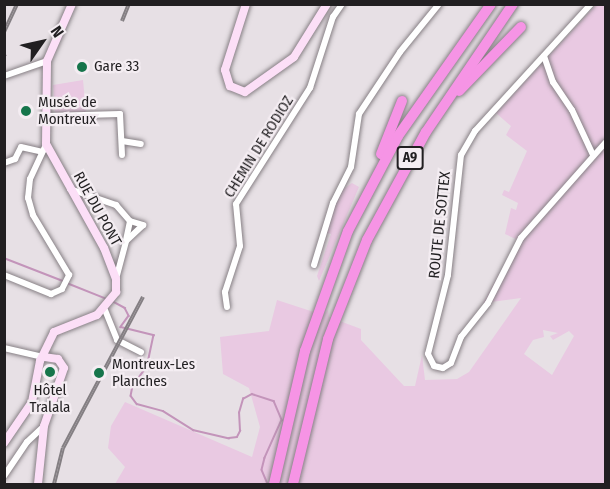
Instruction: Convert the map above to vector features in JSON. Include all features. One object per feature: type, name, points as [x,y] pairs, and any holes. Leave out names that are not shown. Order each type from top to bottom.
[{"type":"highway","name":"A9","points":[[274,484],[296,386],[322,296],[361,203],[413,113],[491,4]]},
{"type":"highway","name":"A9","points":[[293,484],[310,404],[333,326],[381,211],[436,115],[513,4]]},
{"type":"highway","points":[[436,115],[521,27]]},
{"type":"highway","points":[[361,203],[402,101]]},
{"type":"street","points":[[4,275],[48,293],[58,292],[68,278],[67,266],[29,205],[30,179],[44,148],[48,116],[47,61],[72,4]]},
{"type":"street","points":[[246,4],[225,70],[228,83],[237,90],[251,90],[294,57],[327,4]]},
{"type":"street","name":"CHEMIN DE RODIOZ","points":[[226,307],[225,292],[240,246],[236,204],[310,88],[333,17],[342,4]]},
{"type":"street","points":[[314,265],[333,203],[351,167],[358,114],[400,52],[439,4]]},
{"type":"street","name":"ROUTE DE SOTTEX","points":[[591,4],[475,131],[461,155],[447,282],[428,354],[432,365],[443,368],[451,363],[463,334],[488,303],[521,238],[593,155]]},
{"type":"street","points":[[544,56],[553,82],[572,110],[593,155],[606,142]]},
{"type":"street","points":[[4,76],[47,61]]},
{"type":"street","points":[[48,116],[120,114],[122,155]]},
{"type":"street","points":[[122,141],[141,144]]},
{"type":"street","points":[[4,163],[15,159],[21,147],[44,148]]},
{"type":"street","name":"RUE DU PONT","points":[[44,148],[104,248],[116,279],[114,297],[106,309]]},
{"type":"street","points":[[70,189],[117,205],[130,221],[143,225],[126,241]]},
{"type":"street","points":[[116,279],[130,221]]},
{"type":"street","points":[[4,443],[32,402],[43,357],[56,330],[106,309],[117,340],[141,352]]},
{"type":"street","points":[[4,348],[43,357],[52,356],[63,365],[44,426],[38,484]]},
{"type":"street","points":[[4,476],[27,442],[44,426]]},
{"type":"shaded area","points":[[596,5],[605,5],[605,484],[115,484],[125,467],[108,448],[111,426],[125,402],[252,457],[260,427],[249,388],[223,374],[220,337],[269,331],[277,300],[323,315],[328,310],[329,317],[361,329],[361,340],[404,386],[415,386],[422,355],[425,380],[457,379],[469,372],[521,298],[483,303],[518,240],[505,234],[511,208],[516,210],[518,203],[502,195],[504,190],[509,192],[527,151],[506,135],[511,126],[496,113]],"holes":[[[543,330],[558,333],[550,336],[553,340],[569,331],[574,336],[552,375],[524,354],[533,340],[544,337]]]},
{"type":"shaded area","points":[[83,80],[86,112],[55,113],[53,85]]},
{"type":"shaded area","points":[[352,183],[359,187],[319,281],[317,276],[331,234],[327,233],[334,207],[342,190]]},
{"type":"waterway","points":[[4,258],[63,281]]},
{"type":"waterway","points":[[67,283],[107,299]]},
{"type":"waterway","points":[[112,301],[125,308],[129,316],[121,327],[154,335],[147,367],[133,386],[131,396],[137,404],[163,411],[193,430],[229,438],[237,437],[240,431],[239,413],[243,399],[252,394],[274,401],[282,420],[262,470],[268,484]]},
{"type":"railway","points":[[4,32],[17,4]]},
{"type":"railway","points":[[122,21],[129,4]]},
{"type":"railway","points":[[54,484],[63,448],[143,297]]},
{"type":"place","name":"Gare 33","points":[[82,67]]},
{"type":"place","name":"Musée de Montreux","points":[[26,111]]},
{"type":"place","name":"Hôtel Tralala","points":[[50,372]]},
{"type":"place","name":"Montreux-Les Planches","points":[[99,373]]}]
